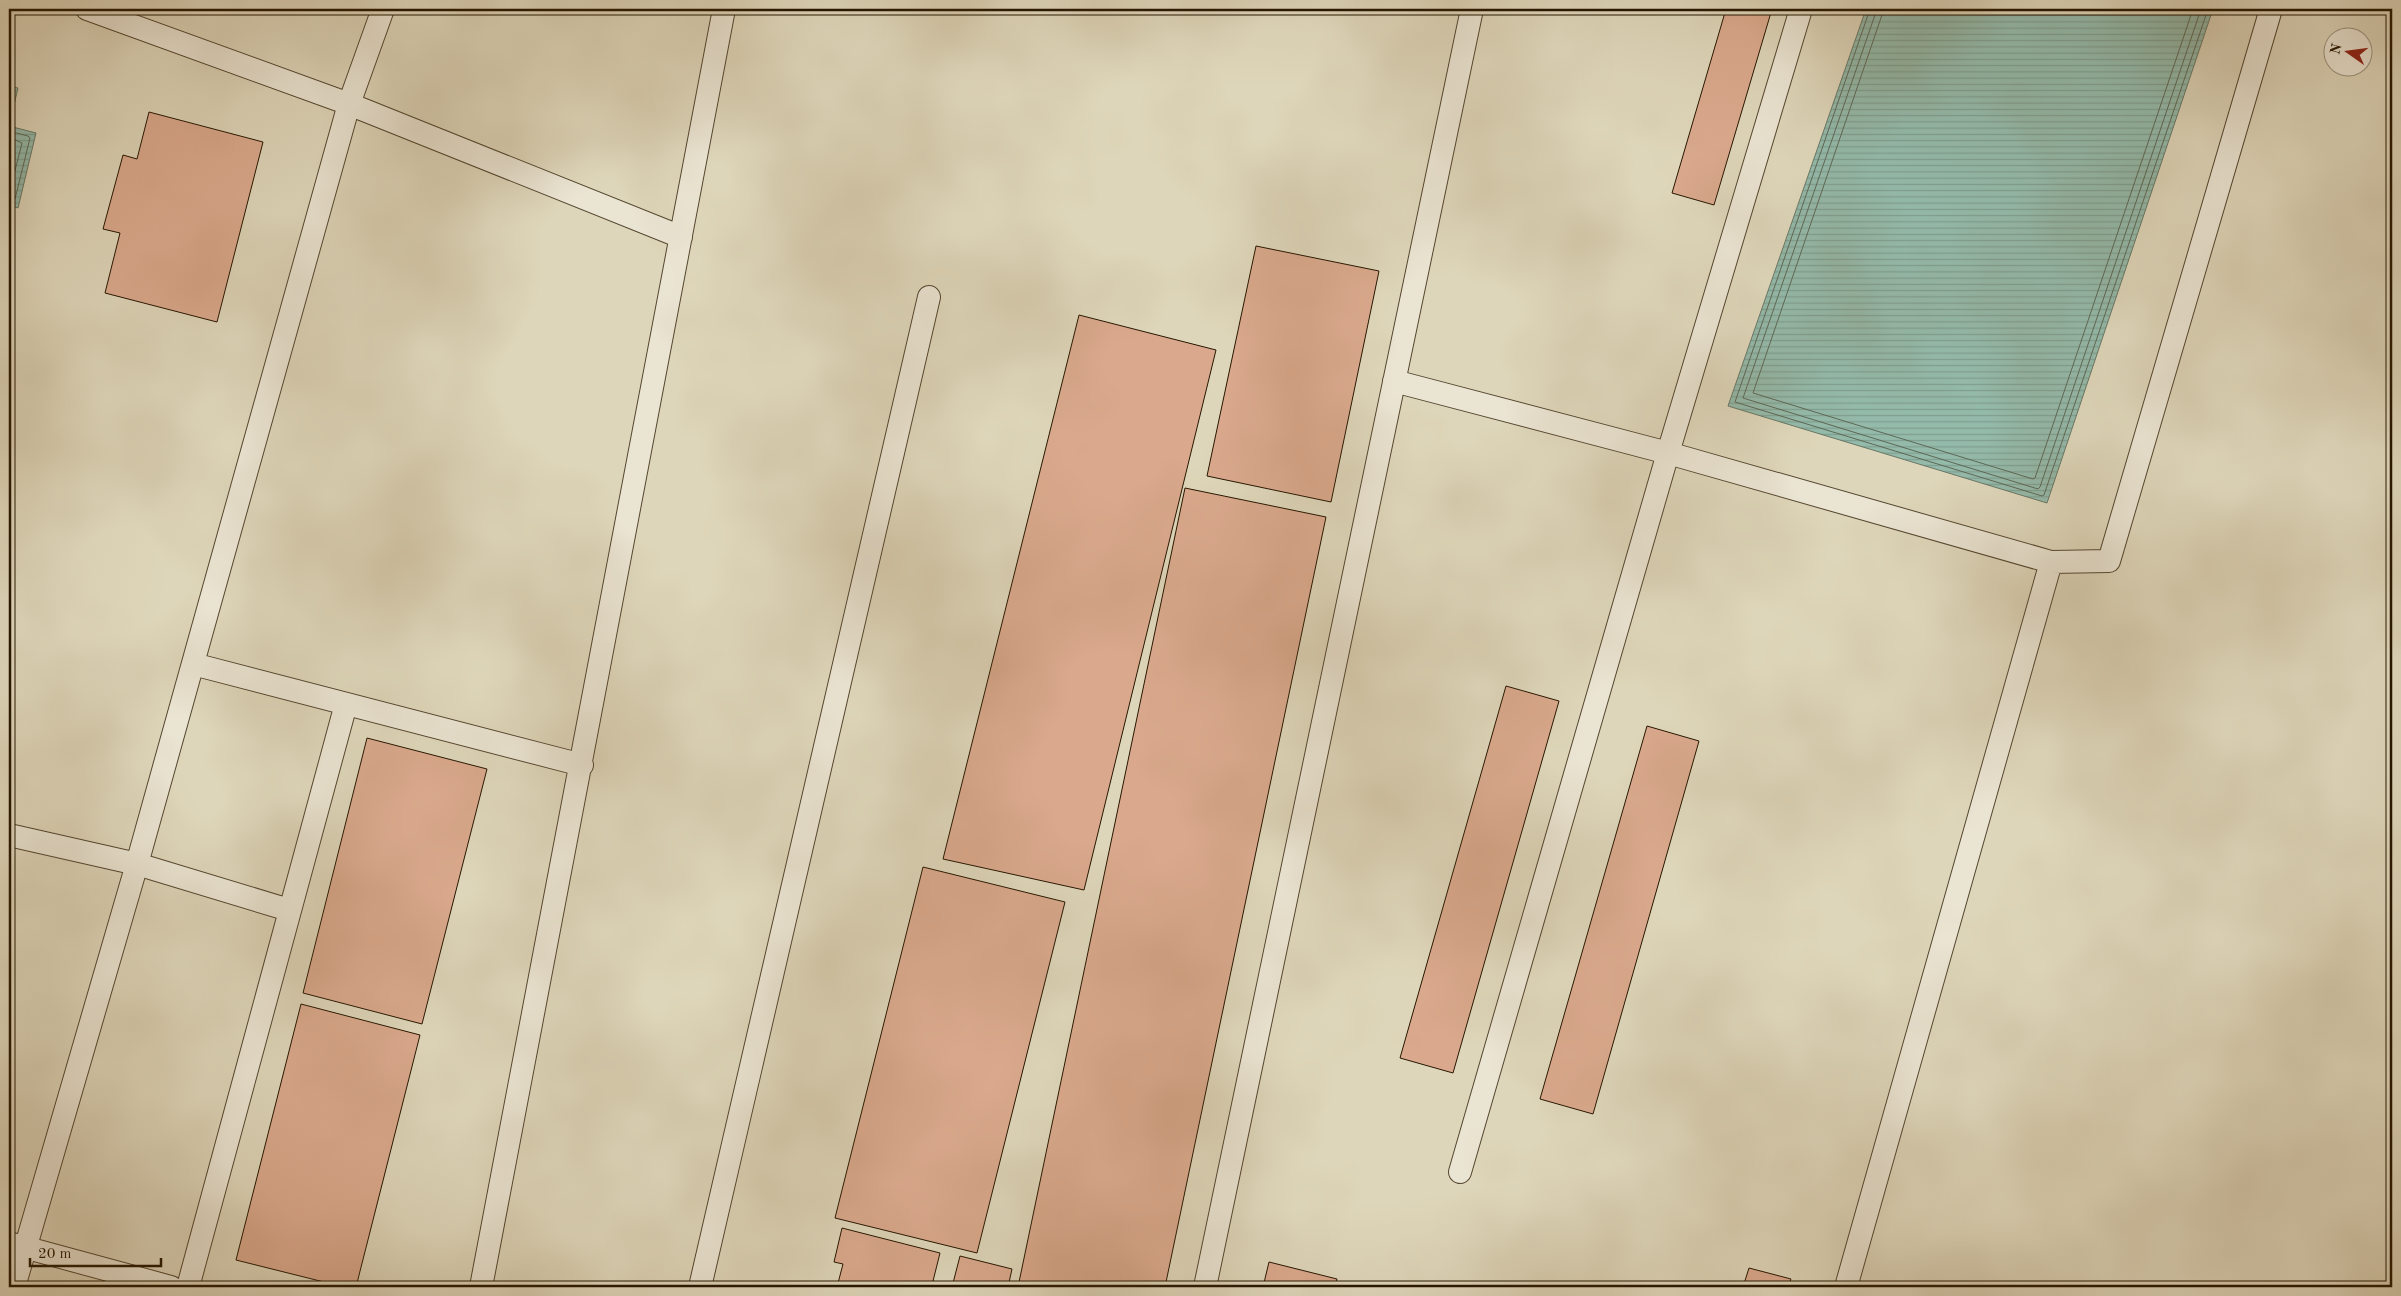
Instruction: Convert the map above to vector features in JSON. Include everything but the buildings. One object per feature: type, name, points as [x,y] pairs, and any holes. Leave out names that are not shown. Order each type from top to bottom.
[{"type":"lane","points":[[87,9],[348,104],[681,237]]},
{"type":"lane","points":[[14,1287],[17,1245],[138,864],[348,104],[383,9]]},
{"type":"lane","points":[[481,1287],[582,765],[724,9]]},
{"type":"lane","points":[[1204,1287],[1472,9]]},
{"type":"lane","points":[[1460,1172],[1668,453],[1801,9]]},
{"type":"lane","points":[[1394,381],[1668,453],[2051,562],[2109,561],[2271,9]]},
{"type":"lane","points":[[700,1287],[930,297]]},
{"type":"lane","points":[[1846,1287],[2051,562]]},
{"type":"lane","points":[[193,664],[582,765]]},
{"type":"lane","points":[[188,1287],[346,704]]},
{"type":"lane","points":[[9,835],[138,864],[289,910]]},
{"type":"lane","points":[[17,1245],[172,1287]]},
{"type":"water","points":[[1866,9],[2213,9],[2047,503],[1728,406]]},
{"type":"water","points":[[9,86],[18,88],[9,126]]},
{"type":"water","points":[[9,126],[36,133],[18,208],[9,205]]}]
